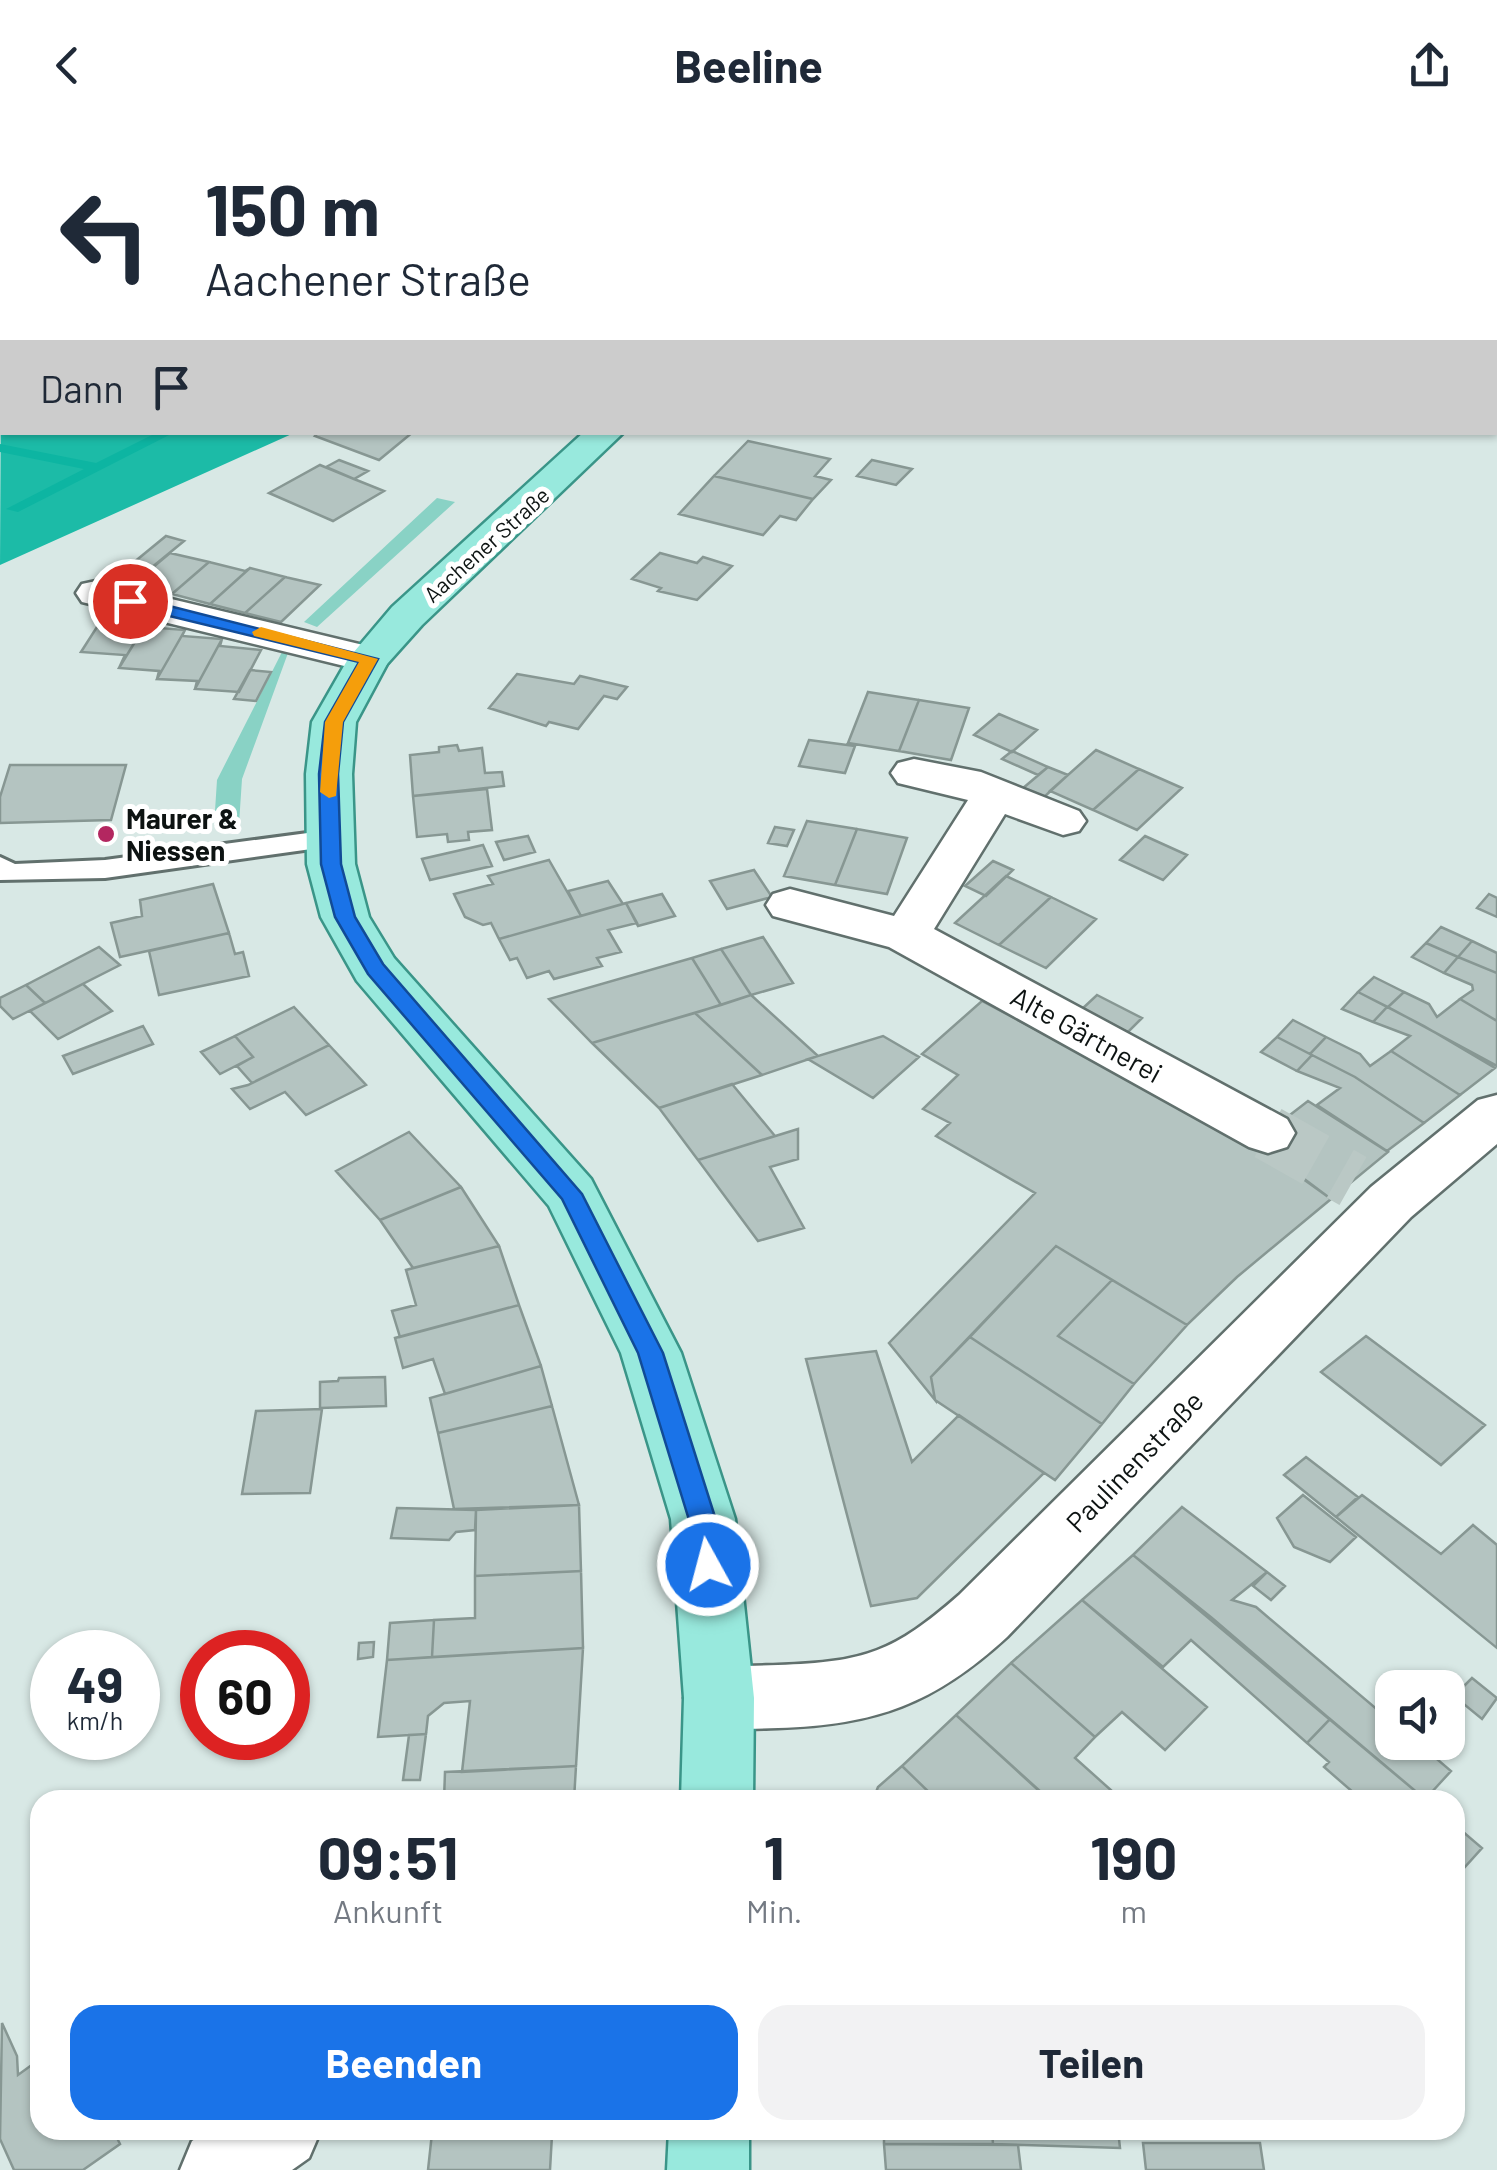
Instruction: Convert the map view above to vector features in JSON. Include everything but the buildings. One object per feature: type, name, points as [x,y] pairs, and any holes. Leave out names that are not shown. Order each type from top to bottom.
[{"type":"main road","name":"Aachener Straße","points":[[603,435],[406,616],[369,659],[334,722],[329,774],[331,864],[345,917],[375,969],[571,1194],[645,1340],[702,1520],[718,1698],[717,1790]]},
{"type":"main road","points":[[708,2170],[709,2140]]},
{"type":"street","points":[[96,592],[369,659]]},
{"type":"street","points":[[914,773],[965,782],[1064,822]]},
{"type":"street","points":[[906,935],[995,794]]},
{"type":"street","name":"Alte Gärtnerei","points":[[790,905],[906,935],[1268,1133]]},
{"type":"street","name":"Paulinenstraße","points":[[718,1698],[833,1694],[894,1679],[930,1660],[983,1616],[1372,1191],[1497,1114]]},
{"type":"street","points":[[221,2170],[265,2140]]},
{"type":"lane","points":[[0,866],[9,873],[106,869],[330,839]]},
{"type":"green space","points":[[1,435],[290,435],[0,565]]},
{"type":"green space","points":[[437,498],[455,502],[317,627],[304,622]]},
{"type":"green space","points":[[282,652],[288,653],[242,779],[239,824],[214,826],[217,780]]},
{"type":"waterway","points":[[13,509],[163,435]]},
{"type":"waterway","points":[[0,448],[97,467]]},
{"type":"tunnel","points":[[1268,1133],[1353,1181]]},
{"type":"slow traffic","points":[[261,632],[369,659],[334,722],[329,792]]},
{"type":"place","name":"Maurer & Niessen","points":[[106,834]]},
{"type":"route","points":[[130,601],[369,659],[334,722],[329,774],[331,864],[345,917],[375,969],[571,1194],[651,1353],[702,1520],[708,1565]]}]
